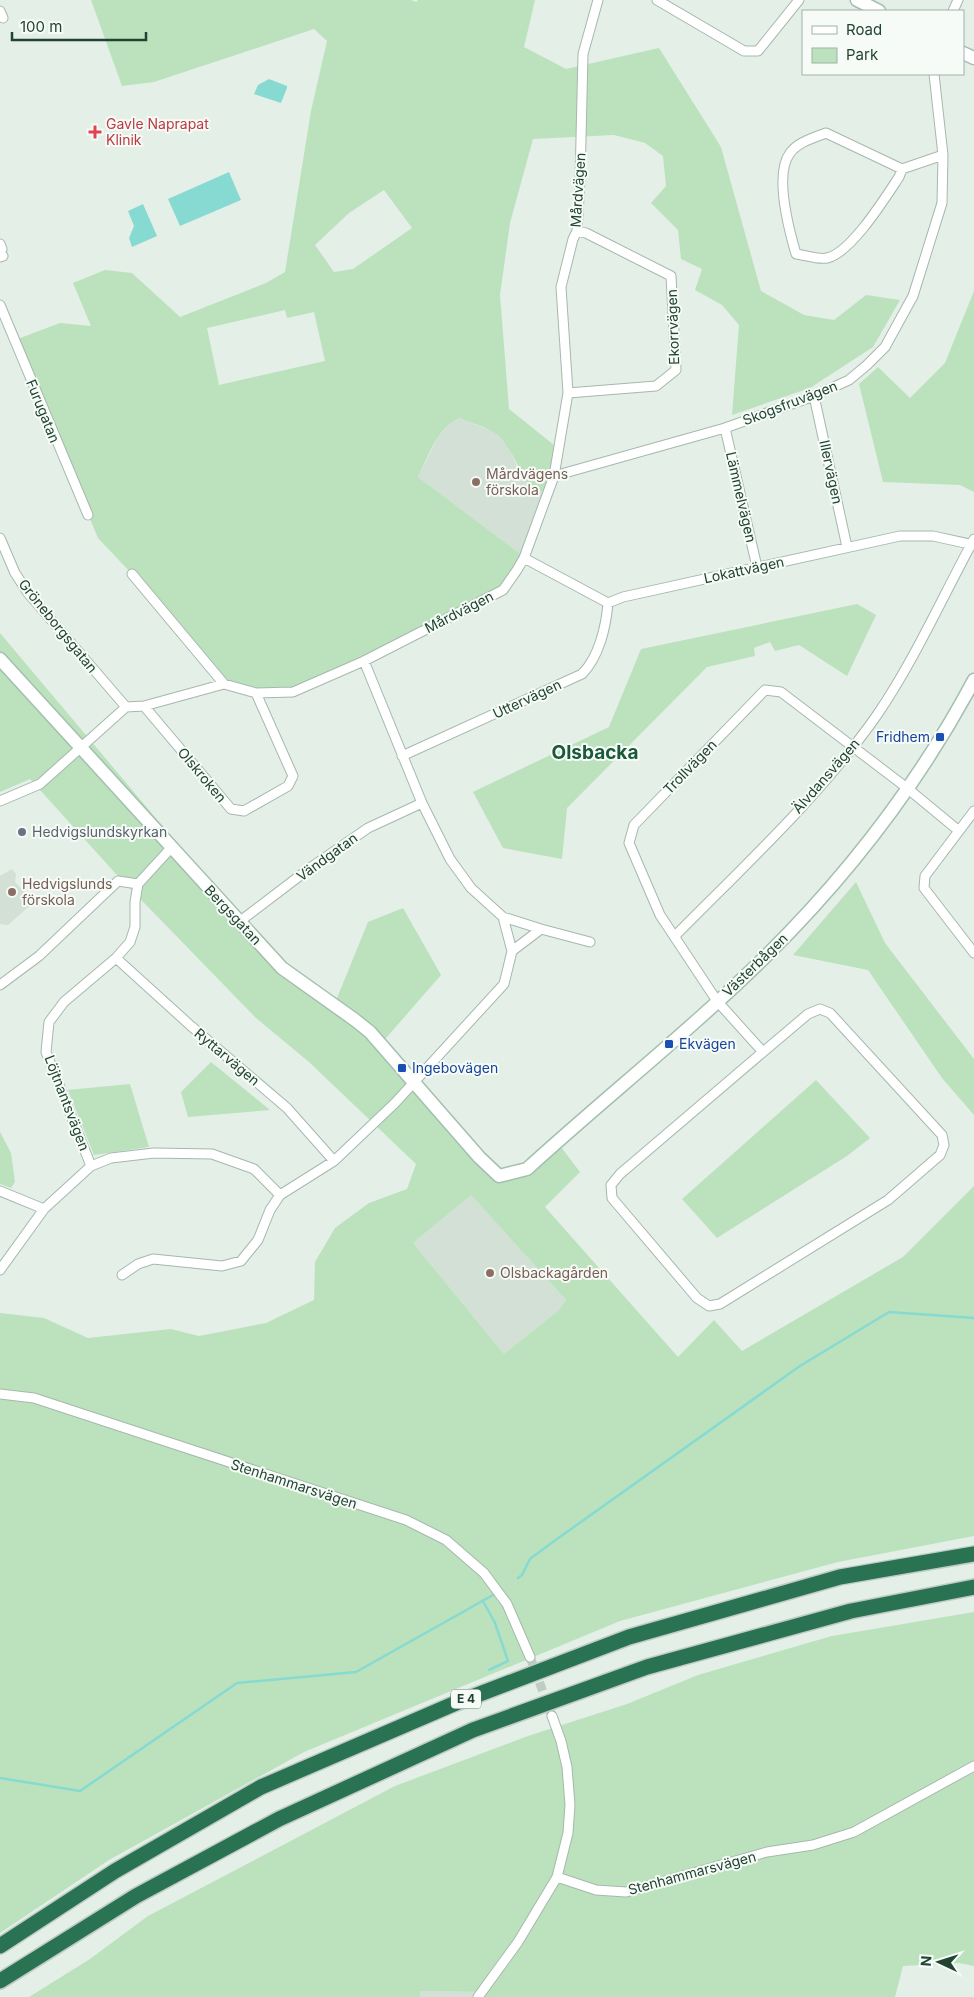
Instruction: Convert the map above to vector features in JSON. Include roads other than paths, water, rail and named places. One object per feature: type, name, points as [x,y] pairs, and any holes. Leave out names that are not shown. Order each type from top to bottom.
[{"type":"highway","name":"E 4","points":[[0,1946],[115,1872],[261,1787],[456,1703],[629,1637],[840,1578],[974,1554]]},
{"type":"highway","name":"E 4","points":[[0,1981],[136,1896],[271,1823],[473,1730],[647,1667],[851,1611],[974,1587]]},
{"type":"street","name":"Mårdvägen","points":[[224,684],[256,693],[292,692],[364,661],[503,590],[524,558],[554,476],[568,393],[560,287],[573,239],[577,231],[583,54],[598,0]]},
{"type":"street","points":[[657,0],[744,51],[758,51],[799,0]]},
{"type":"street","points":[[857,0],[877,10]]},
{"type":"street","name":"Skogsfruvägen","points":[[554,476],[725,428],[814,396],[849,380],[886,347],[913,296],[942,202],[943,155],[934,75]]},
{"type":"street","points":[[902,169],[899,177],[856,237],[840,253],[826,258],[796,254],[789,230],[781,177],[789,154],[804,141],[826,133],[902,169],[943,155]]},
{"type":"street","name":"Ekorrvägen","points":[[568,393],[656,386],[676,370],[671,276],[586,233],[577,231]]},
{"type":"street","name":"Furugatan","points":[[0,306],[88,516]]},
{"type":"street","name":"Illervägen","points":[[814,396],[847,547]]},
{"type":"street","name":"Lämmelvägen","points":[[725,428],[757,567]]},
{"type":"street","name":"Lokattvägen","points":[[608,603],[623,597],[900,536],[933,536],[973,543]]},
{"type":"street","name":"Gröneborgsgatan","points":[[0,538],[15,573],[28,593],[126,707]]},
{"type":"street","name":"Älvdansvägen","points":[[675,936],[803,804],[853,746],[877,714],[924,637],[973,543]]},
{"type":"street","points":[[524,558],[608,603]]},
{"type":"street","points":[[0,801],[40,784],[126,707],[144,706],[224,684],[132,574]]},
{"type":"street","name":"Uttervägen","points":[[402,756],[582,674],[592,664],[606,621],[608,603]]},
{"type":"street","name":"Bergsgatan","points":[[0,659],[282,968],[370,1032],[479,1157]]},
{"type":"street","points":[[364,661],[422,803],[450,859],[471,888],[503,917],[590,942]]},
{"type":"street","name":"Västerbågen","points":[[479,1157],[499,1176],[527,1169],[768,954],[821,898],[873,836],[907,788],[974,680]]},
{"type":"street","name":"Trollvägen","points":[[717,1001],[660,915],[628,843],[634,825],[764,690],[781,692],[959,830]]},
{"type":"street","name":"Olskroken","points":[[144,706],[231,809],[244,811],[288,786],[292,776],[256,693]]},
{"type":"street","name":"Vändgatan","points":[[239,922],[310,868],[368,828],[422,803]]},
{"type":"street","points":[[974,811],[925,876],[924,888],[974,953]]},
{"type":"street","points":[[0,985],[39,956],[118,881],[138,884],[171,848]]},
{"type":"street","name":"Löjtnantsvägen","points":[[91,1166],[46,1052],[49,1022],[64,1002],[116,958],[130,942],[135,927],[138,884]]},
{"type":"street","points":[[122,1275],[138,1264],[153,1259],[222,1266],[240,1261],[258,1240],[270,1210],[280,1195],[334,1161],[396,1103],[504,984],[512,951],[503,917]]},
{"type":"street","points":[[512,951],[541,929]]},
{"type":"street","name":"Ryttarvägen","points":[[116,958],[191,1026],[287,1108],[334,1161]]},
{"type":"street","points":[[717,1001],[763,1052]]},
{"type":"street","points":[[820,1009],[830,1013],[942,1135],[944,1144],[940,1155],[888,1200],[720,1304],[709,1306],[697,1298],[612,1198],[612,1185],[620,1174],[763,1052],[808,1014],[820,1009]]},
{"type":"street","points":[[0,1270],[44,1209],[91,1166],[111,1158],[154,1153],[212,1154],[254,1169],[280,1195]]},
{"type":"street","points":[[0,1191],[44,1209]]},
{"type":"street","name":"Stenhammarsvägen","points":[[0,1394],[34,1398],[406,1520],[446,1540],[484,1572],[507,1604],[530,1656]]},
{"type":"street","points":[[478,1997],[518,1942],[557,1877],[568,1833],[570,1805],[567,1767],[561,1741],[552,1716]]},
{"type":"street","name":"Stenhammarsvägen","points":[[557,1877],[596,1890],[626,1892],[767,1852],[813,1845],[854,1832],[974,1766]]},
{"type":"water","points":[[269,79],[287,86],[281,103],[254,94],[258,85]]},
{"type":"water","points":[[229,172],[241,200],[180,226],[168,199]]},
{"type":"water","points":[[143,204],[157,236],[132,247],[129,238],[134,226],[128,211]]},
{"type":"waterway","points":[[518,1578],[522,1575],[530,1559],[550,1544],[800,1366],[889,1312],[974,1318]]},
{"type":"waterway","points":[[0,1778],[80,1791],[237,1683],[356,1672],[493,1595]]},
{"type":"waterway","points":[[483,1601],[495,1623],[508,1661],[489,1670]]},
{"type":"tunnel","points":[[530,1657],[552,1716]]},
{"type":"place","name":"Gavle Naprapat Klinik","points":[[95,132]]},
{"type":"place","name":"Mårdvägens förskola","points":[[476,482]]},
{"type":"place","name":"Fridhem","points":[[940,737]]},
{"type":"place","name":"Hedvigslundskyrkan","points":[[22,832]]},
{"type":"place","name":"Hedvigslunds förskola","points":[[12,892]]},
{"type":"place","name":"Ekvägen","points":[[669,1044]]},
{"type":"place","name":"Ingebovägen","points":[[402,1068]]},
{"type":"place","name":"Olsbackagården","points":[[490,1273]]},
{"type":"district","name":"Olsbacka","points":[[595,752]]}]
